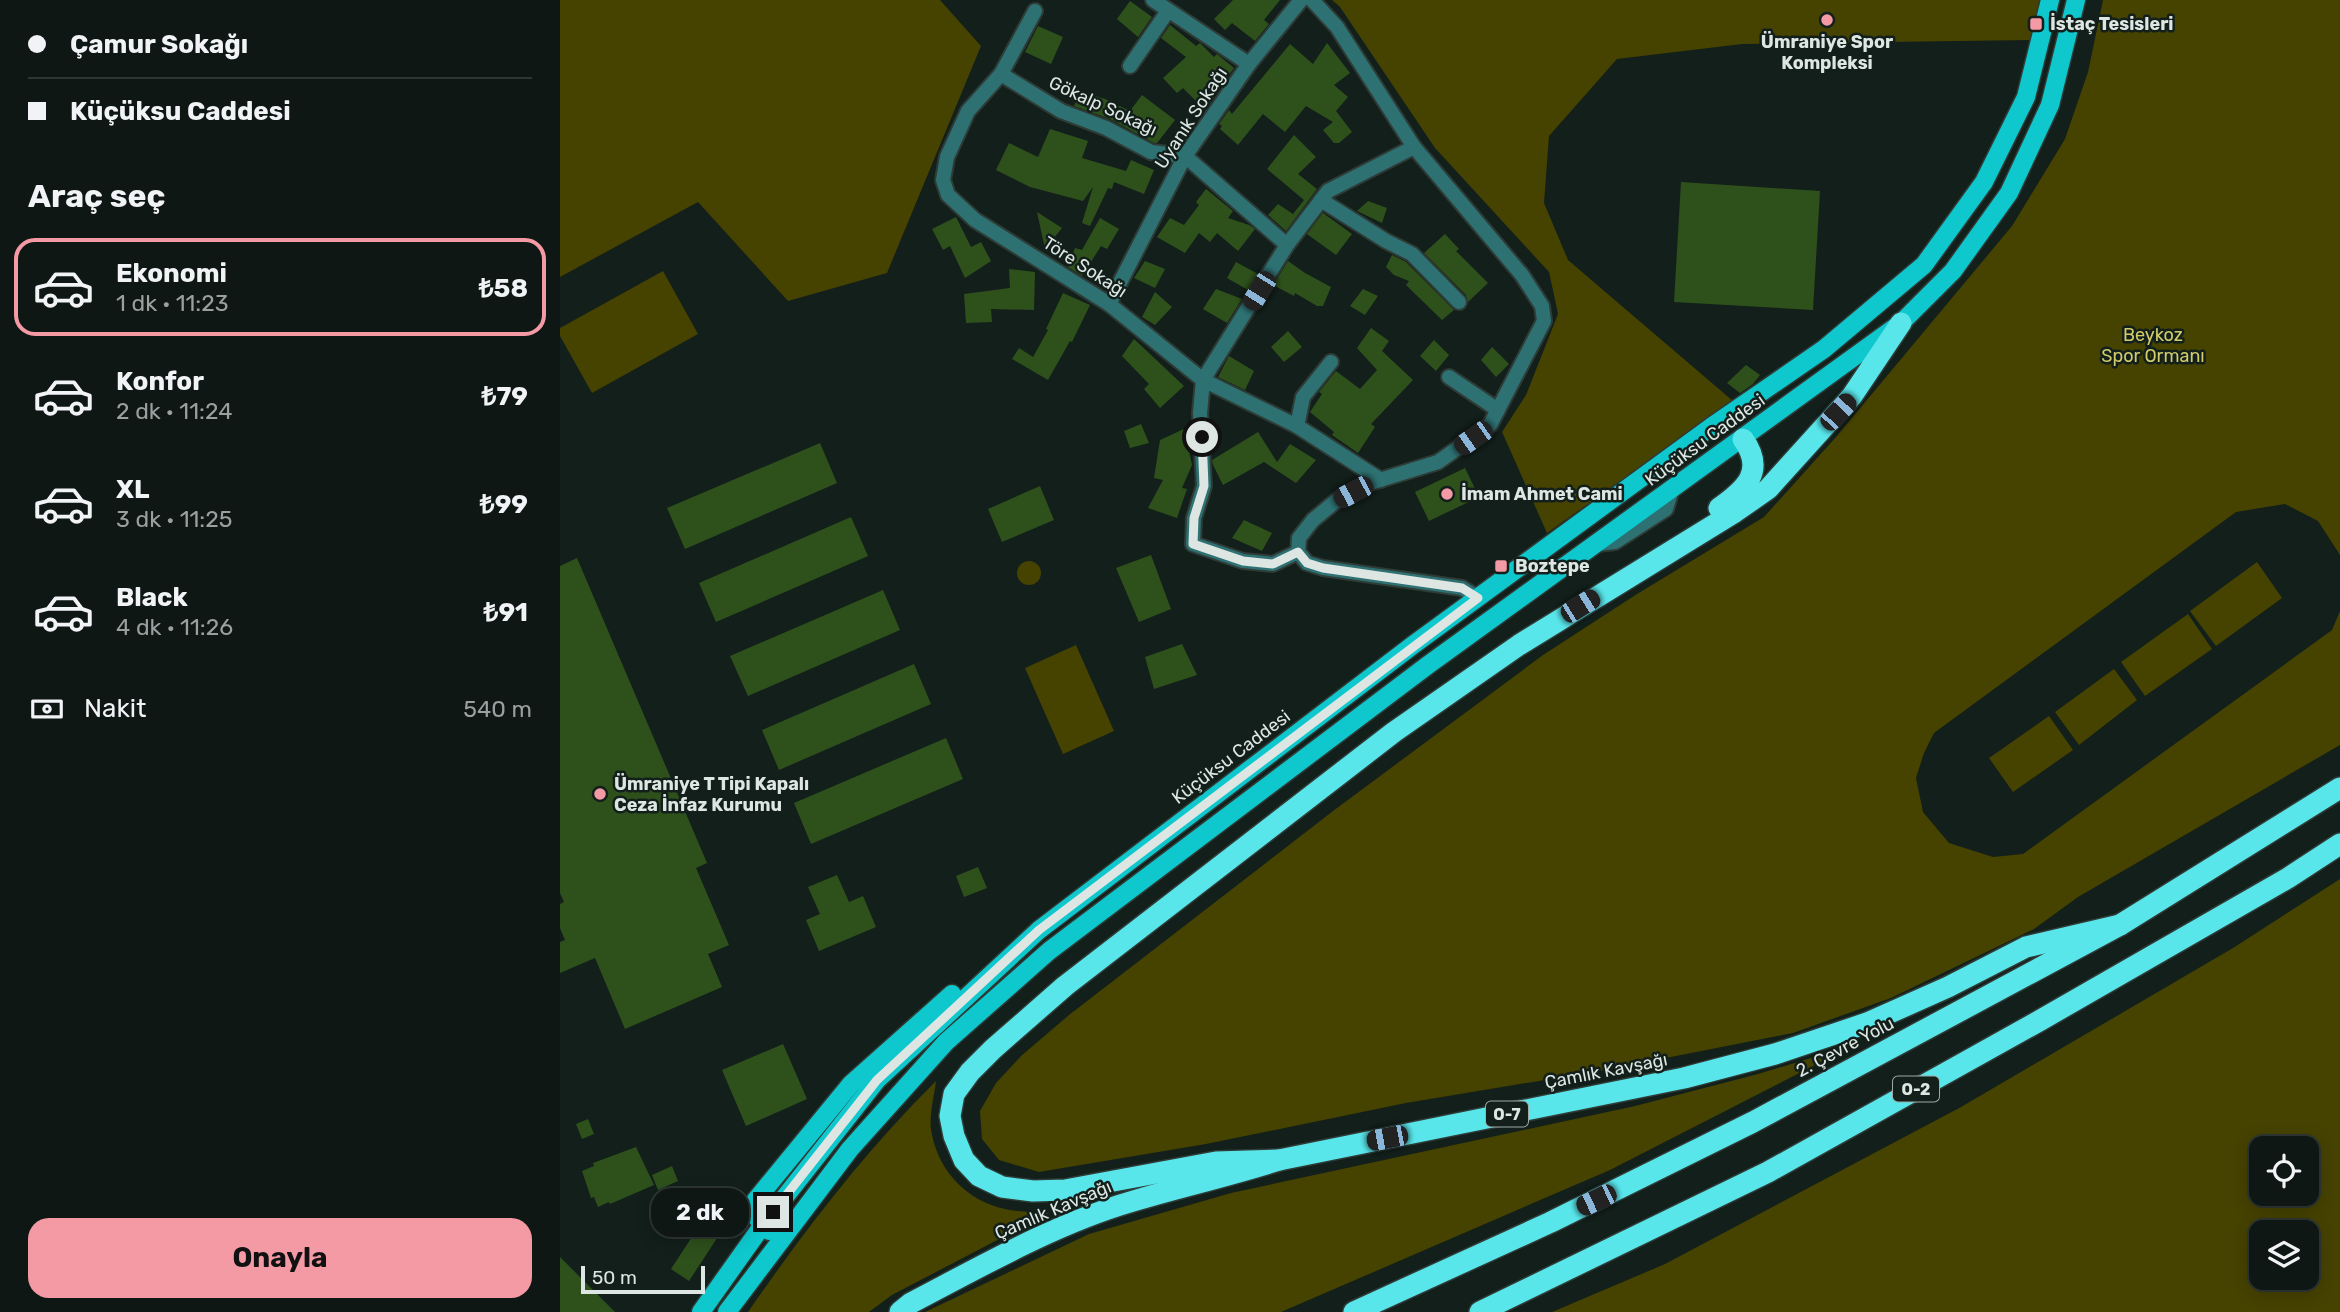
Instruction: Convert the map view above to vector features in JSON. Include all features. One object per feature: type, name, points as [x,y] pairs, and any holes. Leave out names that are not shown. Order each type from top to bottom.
[{"type":"highway","points":[[1279,1160],[1216,1162],[1065,1190],[1033,1191],[1002,1187],[979,1176],[964,1160],[954,1136],[950,1116],[954,1094],[970,1072],[1065,986],[1394,732],[1519,645],[1768,489],[1852,396],[1901,323]]},
{"type":"highway","points":[[1601,593],[1733,498],[1749,481],[1754,468],[1752,451],[1743,439]]},
{"type":"highway","name":"2. Çevre Yolu","points":[[1354,1312],[1552,1222],[1753,1122],[2120,925],[2340,789]]},
{"type":"highway","name":"O-2","points":[[1480,1312],[1779,1165],[2182,939],[2288,878],[2340,844]]},
{"type":"highway","name":"Çamlık Kavşağı","points":[[900,1312],[911,1303],[1032,1241],[1128,1202],[1220,1179],[1279,1160],[1684,1078],[1775,1054],[1867,1023],[1948,987],[2026,947],[2120,925]]},
{"type":"main road","name":"Küçüksu Caddesi","points":[[701,1312],[762,1226],[886,1071],[1039,930],[1478,598],[1711,427],[1825,349],[1924,265],[1984,182],[2026,97],[2050,0]]},
{"type":"main road","name":"Küçüksu Caddesi","points":[[727,1312],[850,1149],[946,1042],[1049,951],[1493,617],[1901,323],[1953,271],[2009,193],[2050,105],[2076,0]]},
{"type":"main road","points":[[2014,121],[2039,126]]},
{"type":"main road","points":[[1711,427],[1743,439]]},
{"type":"main road","points":[[1478,598],[1493,617]]},
{"type":"main road","points":[[786,1234],[770,1231],[762,1226],[757,1218],[755,1201],[817,1122],[868,1068],[976,972],[995,969]]},
{"type":"main road","points":[[821,1188],[822,1167],[885,1089],[889,1080],[886,1071],[878,1067],[868,1068]]},
{"type":"street","points":[[1153,0],[1248,64]]},
{"type":"street","name":"Uyanık Sokağı","points":[[1109,304],[1185,156],[1248,64],[1301,0]]},
{"type":"street","points":[[1312,0],[1337,27],[1414,147],[1522,275],[1542,306],[1544,321],[1490,425],[1438,462],[1381,480],[1336,501],[1313,520],[1299,538],[1298,552],[1307,563],[1323,568],[1462,588],[1478,598]]},
{"type":"street","name":"Töre Sokağı","points":[[1034,10],[1001,74],[968,111],[947,157],[943,180],[948,195],[975,220],[1109,304],[1203,380],[1297,426],[1381,480]]},
{"type":"street","points":[[1130,66],[1168,10]]},
{"type":"street","name":"Gökalp Sokağı","points":[[1001,74],[1061,111],[1106,128],[1151,152],[1185,156]]},
{"type":"street","points":[[1298,552],[1273,564],[1243,561],[1193,544],[1194,518],[1204,486],[1200,413],[1203,380],[1287,245],[1328,191],[1414,147]]},
{"type":"street","points":[[1185,156],[1287,245]]},
{"type":"street","points":[[1321,200],[1412,254],[1459,302]]},
{"type":"street","points":[[1297,426],[1303,397],[1331,362]]},
{"type":"street","points":[[1449,377],[1498,410]]},
{"type":"green space","points":[[560,0],[940,0],[981,46],[887,273],[788,301],[698,202],[560,277]]},
{"type":"green space","points":[[1332,0],[2042,0],[2032,40],[1742,44],[1617,59],[1549,136],[1544,203],[1568,260],[1733,401],[1547,533],[1502,432],[1526,395],[1558,314],[1549,272],[1435,148],[1340,7]]},
{"type":"green space","name":"Beykoz Spor Ormanı","points":[[2103,0],[2340,0],[2340,555],[2318,521],[2285,504],[2236,512],[1934,733],[1916,778],[1923,812],[1949,843],[1993,857],[2023,854],[2332,630],[2340,611],[2340,745],[2078,897],[2034,929],[1891,998],[1793,1033],[1605,1070],[1406,1103],[1206,1144],[1039,1172],[999,1160],[982,1139],[980,1111],[996,1083],[1021,1056],[1069,1015],[1333,811],[1543,655],[1764,517],[1836,437],[2012,226],[2065,139],[2088,72]]},
{"type":"green space","points":[[663,271],[698,334],[592,393],[560,336],[560,328]]},
{"type":"green space","points":[[1029,561],[1040,568],[1041,573],[1034,584],[1029,585],[1018,578],[1017,573],[1024,562]]},
{"type":"green space","points":[[2257,562],[2282,598],[2216,646],[2190,611]]},
{"type":"green space","points":[[2188,614],[2212,649],[2145,696],[2121,662]]},
{"type":"green space","points":[[1076,645],[1114,731],[1063,754],[1025,668]]},
{"type":"green space","points":[[2114,669],[2137,700],[2079,745],[2055,712]]},
{"type":"green space","points":[[2049,716],[2073,750],[2013,792],[1989,758]]},
{"type":"green space","points":[[2340,879],[2340,1312],[1552,1312],[1665,1264],[1961,1107],[2233,948]]},
{"type":"green space","points":[[1854,1045],[1610,1170],[1281,1312],[925,1312],[1089,1234],[1231,1193],[1635,1106],[1758,1074]]},
{"type":"green space","points":[[936,1081],[931,1128],[936,1149],[949,1173],[968,1192],[992,1205],[1016,1211],[1049,1213],[892,1295],[869,1312],[748,1312],[837,1192],[885,1135]]},
{"type":"building","points":[[1233,0],[1280,0],[1264,20],[1269,24],[1255,41],[1232,23],[1225,30],[1214,19]]},
{"type":"building","points":[[1130,1],[1152,17],[1138,37],[1117,19]]},
{"type":"building","points":[[1170,25],[1196,46],[1200,43],[1214,57],[1217,54],[1234,68],[1212,93],[1215,96],[1205,110],[1183,88],[1177,93],[1163,78],[1186,57],[1161,38]]},
{"type":"building","points":[[1038,26],[1063,37],[1051,64],[1025,52]]},
{"type":"building","points":[[1327,43],[1350,73],[1334,85],[1348,97],[1336,111],[1352,132],[1339,143],[1334,143],[1323,130],[1333,122],[1306,106],[1285,132],[1263,114],[1238,145],[1220,129],[1222,126],[1219,124],[1229,110],[1232,114],[1290,44],[1313,64]]},
{"type":"building","points":[[1080,91],[1130,111],[1142,95],[1175,120],[1157,143],[1154,143],[1110,119],[1074,106]]},
{"type":"building","points":[[1050,129],[1088,141],[1082,158],[1126,171],[1131,160],[1154,170],[1144,194],[1114,182],[1112,189],[1108,188],[1090,226],[1082,223],[1093,187],[1083,201],[1030,187],[996,170],[1009,143],[1038,157]]},
{"type":"building","points":[[1294,135],[1316,157],[1298,174],[1317,189],[1286,231],[1268,215],[1278,204],[1293,214],[1304,200],[1267,169]]},
{"type":"building","points":[[1681,182],[1820,191],[1813,310],[1674,302]]},
{"type":"building","points":[[1206,189],[1233,211],[1228,218],[1255,229],[1238,251],[1217,233],[1210,242],[1199,233],[1185,253],[1157,237],[1170,218],[1184,225],[1199,205],[1196,202]]},
{"type":"building","points":[[1368,201],[1387,208],[1382,223],[1357,211]]},
{"type":"building","points":[[1037,212],[1062,228],[1045,249]]},
{"type":"building","points":[[1323,213],[1352,234],[1336,255],[1307,234]]},
{"type":"building","points":[[956,217],[971,247],[981,242],[991,261],[965,278],[950,246],[943,250],[932,229]]},
{"type":"building","points":[[1100,218],[1119,229],[1107,249],[1101,246],[1082,276],[1068,267],[1075,248],[1082,250]]},
{"type":"building","points":[[1445,234],[1459,249],[1456,251],[1488,283],[1468,302],[1466,295],[1424,253]]},
{"type":"building","points":[[1392,255],[1406,262],[1454,310],[1442,320],[1406,285],[1409,281],[1394,275],[1386,267]]},
{"type":"building","points":[[1145,261],[1165,269],[1155,288],[1134,278]]},
{"type":"building","points":[[1288,261],[1331,287],[1323,306],[1317,306],[1295,293],[1294,296],[1273,285]]},
{"type":"building","points":[[1236,262],[1258,274],[1248,290],[1227,278]]},
{"type":"building","points":[[1009,269],[1035,272],[1034,310],[991,309],[992,322],[966,323],[964,294],[1010,288]]},
{"type":"building","points":[[1216,289],[1242,299],[1227,323],[1203,309]]},
{"type":"building","points":[[1363,289],[1378,296],[1365,315],[1350,306]]},
{"type":"building","points":[[1155,292],[1172,307],[1155,325],[1142,317]]},
{"type":"building","points":[[1063,293],[1090,305],[1072,342],[1070,341],[1048,380],[1012,359],[1019,348],[1033,357],[1048,330],[1046,329]]},
{"type":"building","points":[[1371,328],[1389,341],[1382,351],[1413,380],[1371,424],[1375,427],[1358,453],[1332,435],[1334,432],[1310,412],[1322,394],[1319,392],[1336,371],[1360,389],[1377,370],[1357,348]]},
{"type":"building","points":[[1288,331],[1302,347],[1284,362],[1271,347]]},
{"type":"building","points":[[1134,339],[1184,386],[1160,408],[1144,389],[1149,384],[1122,356]]},
{"type":"building","points":[[1434,340],[1449,355],[1436,371],[1420,356]]},
{"type":"building","points":[[1492,347],[1509,364],[1496,377],[1481,360]]},
{"type":"building","points":[[1229,356],[1254,371],[1245,390],[1218,377]]},
{"type":"building","points":[[1746,365],[1760,375],[1740,393],[1727,383]]},
{"type":"building","points":[[1141,424],[1149,443],[1130,448],[1124,431]]},
{"type":"building","points":[[1184,429],[1192,465],[1182,488],[1187,489],[1177,518],[1148,508],[1163,480],[1154,478],[1160,440]]},
{"type":"building","points":[[1258,432],[1277,462],[1290,444],[1316,460],[1296,483],[1264,462],[1223,485],[1212,460]]},
{"type":"building","points":[[820,443],[837,483],[685,549],[667,508]]},
{"type":"building","name":"İmam Ahmet Cami","points":[[1465,468],[1479,497],[1429,521],[1415,492]]},
{"type":"building","points":[[1040,486],[1054,520],[1002,542],[988,509]]},
{"type":"building","points":[[851,517],[868,556],[716,622],[699,583]]},
{"type":"building","points":[[1244,520],[1272,533],[1262,551],[1232,538]]},
{"type":"building","points":[[1151,555],[1171,609],[1139,622],[1116,568]]},
{"type":"building","name":"Ümraniye T Tipi Kapalı Ceza İnfaz Kurumu","points":[[577,558],[707,863],[696,868],[729,945],[708,954],[722,987],[625,1029],[595,958],[560,973],[560,942],[565,940],[560,928],[560,904],[564,902],[560,893],[560,566]]},
{"type":"building","points":[[883,590],[900,630],[748,696],[730,656]]},
{"type":"building","points":[[1182,644],[1197,675],[1154,689],[1145,657]]},
{"type":"building","points":[[914,664],[931,704],[779,770],[762,730]]},
{"type":"building","points":[[946,738],[963,779],[811,844],[794,803]]},
{"type":"building","points":[[978,867],[987,888],[964,897],[956,876]]},
{"type":"building","points":[[837,875],[849,902],[863,896],[876,927],[819,951],[806,920],[820,914],[808,887]]},
{"type":"building","points":[[783,1044],[807,1099],[746,1126],[722,1070]]},
{"type":"building","points":[[588,1119],[594,1134],[582,1139],[576,1124]]},
{"type":"building","points":[[636,1147],[654,1185],[598,1207],[594,1197],[591,1198],[582,1171],[594,1166],[593,1163]]},
{"type":"building","points":[[672,1166],[678,1181],[658,1190],[652,1175]]},
{"type":"building","points":[[705,1217],[723,1229],[689,1281],[671,1269]]},
{"type":"building","points":[[560,1257],[615,1312],[560,1312]]},
{"type":"place","name":"Ümraniye Spor Kompleksi","points":[[1827,20]]},
{"type":"place","name":"İstaç Tesisleri","points":[[2036,24]]},
{"type":"place","name":"İmam Ahmet Cami","points":[[1447,494]]},
{"type":"place","name":"Boztepe","points":[[1501,566]]},
{"type":"place","name":"Ümraniye T Tipi Kapalı Ceza İnfaz Kurumu","points":[[600,794]]},
{"type":"route","points":[[773,1212],[877,1080],[1039,930],[1478,598],[1462,588],[1323,568],[1307,563],[1298,552],[1273,564],[1243,561],[1193,544],[1194,518],[1204,486],[1202,437]]}]
